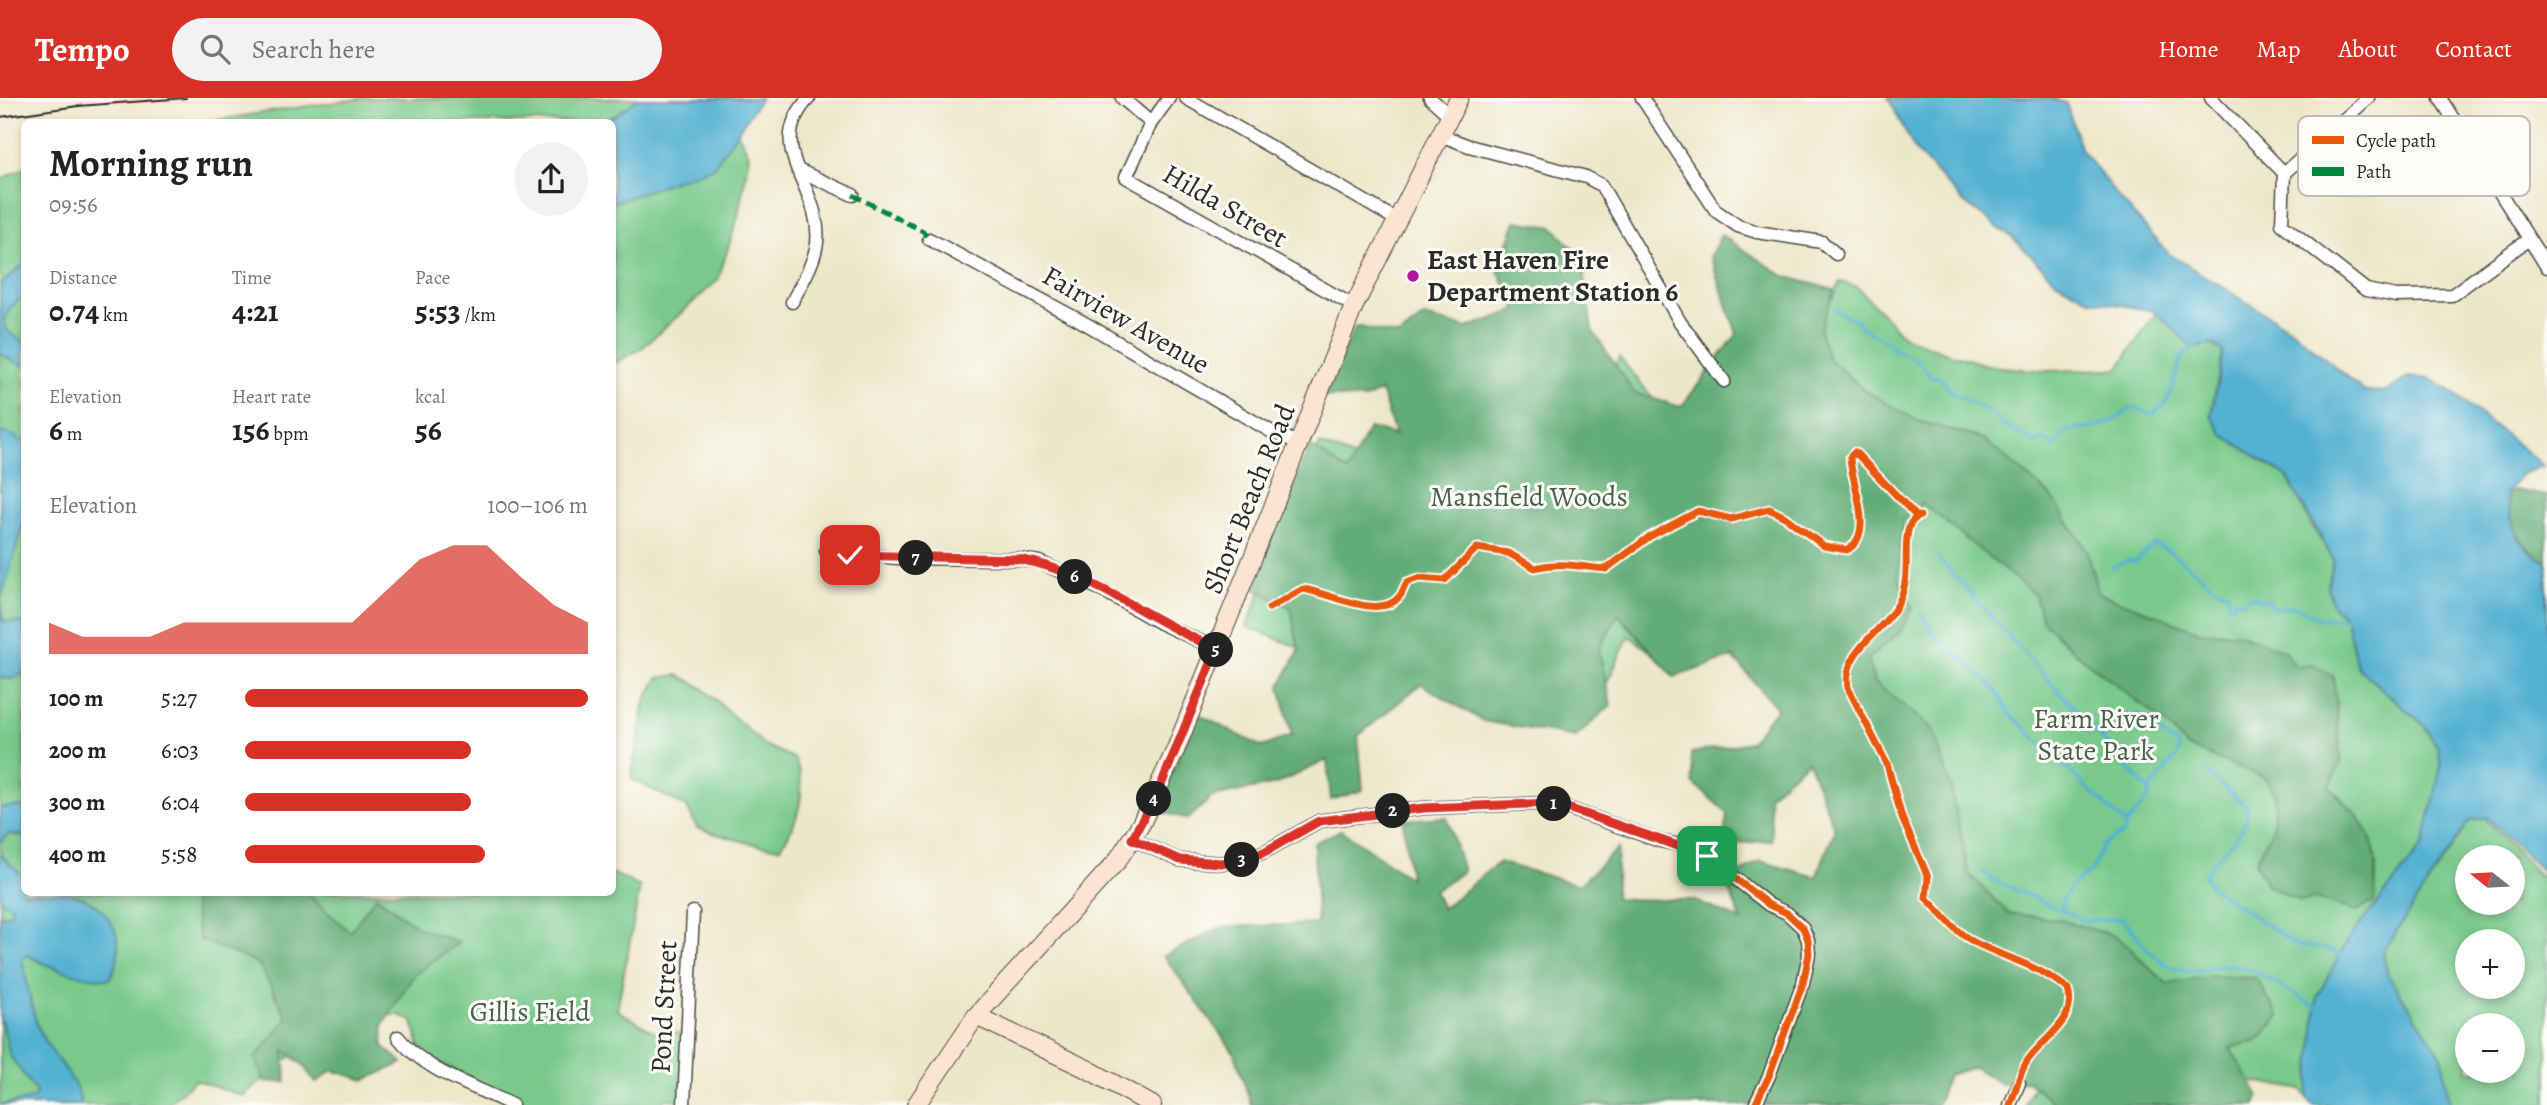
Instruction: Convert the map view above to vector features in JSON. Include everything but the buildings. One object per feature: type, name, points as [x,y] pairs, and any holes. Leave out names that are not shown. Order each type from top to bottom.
[{"type":"main road","name":"Short Beach Road","points":[[916,1105],[976,1016],[1090,893],[1132,839],[1161,785],[1354,306],[1459,98]]},
{"type":"main road","points":[[976,1016],[1152,1105]]},
{"type":"street","points":[[792,302],[814,257],[817,243],[813,206],[790,155],[789,134],[799,110],[809,98]]},
{"type":"street","points":[[1122,98],[1151,123],[1169,98]]},
{"type":"street","points":[[1186,98],[1396,219]]},
{"type":"street","points":[[1430,98],[1450,116]]},
{"type":"street","points":[[1642,98],[1676,146],[1707,199],[1722,216],[1757,232],[1822,242],[1836,254]]},
{"type":"street","points":[[2211,98],[2284,173]]},
{"type":"street","points":[[2348,116],[2368,98]]},
{"type":"street","points":[[2440,98],[2451,116]]},
{"type":"street","name":"Hilda Street","points":[[1151,123],[1126,177],[1354,306]]},
{"type":"street","points":[[1440,135],[1469,146],[1586,177],[1601,185],[1680,323],[1724,381]]},
{"type":"street","points":[[2298,160],[2284,173],[2282,223],[2366,290],[2396,296],[2452,295],[2529,239]]},
{"type":"street","points":[[798,170],[853,195]]},
{"type":"street","points":[[2502,196],[2547,267]]},
{"type":"street","name":"Fairview Avenue","points":[[929,239],[1082,321],[1272,432],[1299,443]]},
{"type":"street","points":[[826,551],[898,558],[1018,559],[1039,562],[1102,590],[1160,623],[1217,649]]},
{"type":"street","points":[[1132,839],[1180,860],[1221,863],[1246,859],[1266,851],[1319,821],[1424,808],[1553,803],[1660,841],[1688,847],[1707,856],[1769,905],[1787,913],[1803,928],[1808,940],[1809,954],[1803,983],[1769,1076],[1755,1105]]},
{"type":"street","name":"Pond Street","points":[[684,1105],[693,912]]},
{"type":"street","points":[[398,1037],[412,1055],[428,1065],[512,1105]]},
{"type":"street","points":[[2010,1105],[2019,1083]]},
{"type":"green space","points":[[363,98],[720,98],[749,155],[738,216],[718,280],[642,348],[616,362],[616,119],[222,119]]},
{"type":"green space","name":"Gillis Field","points":[[21,170],[21,896],[616,896],[616,875],[640,887],[617,1010],[656,1033],[684,1033],[679,1101],[665,1098],[662,1105],[528,1105],[429,1058],[419,1046],[413,1021],[397,1014],[320,1032],[243,1096],[195,1080],[166,1105],[0,1105],[0,180]]},
{"type":"green space","name":"Mansfield Woods","points":[[1516,221],[1553,227],[1582,258],[1592,330],[1634,393],[1681,407],[1737,334],[1710,256],[1721,235],[1784,276],[1834,290],[1820,330],[1827,357],[1864,390],[1918,421],[1983,439],[2052,497],[2088,552],[2098,593],[2201,632],[2238,633],[2285,651],[2296,667],[2315,665],[2334,677],[2341,763],[2329,787],[2364,825],[2374,850],[2376,865],[2374,902],[2356,911],[2315,899],[2299,901],[2268,886],[2255,863],[2273,828],[2275,793],[2264,777],[2187,747],[2165,723],[2071,649],[2042,620],[2035,595],[1922,503],[1902,520],[1898,576],[1913,608],[1900,632],[1868,659],[1874,682],[1933,729],[1950,784],[1969,874],[2008,913],[2060,920],[2118,937],[2167,984],[2211,976],[2256,978],[2279,1017],[2257,1041],[2230,1048],[2259,1096],[2256,1105],[2056,1105],[2028,1081],[2000,1083],[1974,1067],[1948,1075],[1937,1105],[1251,1105],[1235,1054],[1164,956],[1221,927],[1317,924],[1314,843],[1341,830],[1410,878],[1403,820],[1447,817],[1463,871],[1434,891],[1442,909],[1499,862],[1579,885],[1618,848],[1615,899],[1693,900],[1742,921],[1725,882],[1760,861],[1816,877],[1835,830],[1808,761],[1769,795],[1772,840],[1723,845],[1727,813],[1693,783],[1691,753],[1750,742],[1777,708],[1733,657],[1674,677],[1618,614],[1599,650],[1611,705],[1576,737],[1483,721],[1421,684],[1358,736],[1363,790],[1331,800],[1327,760],[1276,784],[1212,797],[1188,819],[1155,810],[1198,714],[1262,747],[1292,735],[1280,686],[1299,651],[1291,608],[1249,586],[1310,446],[1348,471],[1369,428],[1395,435],[1381,391],[1365,399],[1322,396],[1356,326],[1399,336],[1424,317],[1467,328],[1517,310],[1498,270]]},
{"type":"green space","name":"Farm River State Park","points":[[1840,282],[1857,287],[1903,336],[1990,366],[2046,371],[2118,369],[2156,312],[2223,352],[2211,416],[2289,476],[2310,523],[2334,561],[2327,588],[2334,607],[2346,618],[2357,667],[2424,725],[2438,748],[2441,765],[2479,812],[2511,845],[2455,845],[2455,915],[2525,915],[2525,860],[2547,883],[2547,1105],[2313,1105],[2302,1090],[2260,1082],[2235,1083],[2111,1105],[2025,1105],[2041,1070],[1850,847],[1780,666],[1738,644],[1671,667],[1629,636],[1603,691],[1491,681],[1385,681],[1247,627],[1320,444],[1549,534],[1619,357],[1690,444],[1799,351],[1821,292],[1832,299]]},
{"type":"green space","points":[[2515,490],[2547,496],[2547,563],[2528,549],[2518,534],[2506,493]]},
{"type":"green space","points":[[678,675],[703,688],[764,745],[795,759],[801,782],[800,804],[793,826],[781,847],[753,844],[697,828],[687,807],[631,779],[645,701],[658,678]]},
{"type":"green space","points":[[192,896],[309,896],[350,932],[376,896],[417,927],[459,942],[414,975],[383,1024],[383,1046],[403,1063],[365,1080],[332,1070],[316,1083],[301,1063],[284,1050],[286,1082],[265,1082],[255,1058],[287,1018],[259,964],[199,939]]},
{"type":"water","points":[[639,98],[761,98],[713,167],[616,202],[616,119],[605,119],[614,116]]},
{"type":"water","points":[[1888,98],[2048,98],[2066,103],[2080,147],[2118,197],[2169,254],[2292,330],[2365,392],[2388,391],[2408,377],[2430,379],[2451,391],[2544,466],[2522,474],[2506,493],[2517,534],[2528,549],[2547,562],[2547,875],[2525,854],[2525,845],[2516,845],[2487,817],[2470,820],[2383,951],[2387,974],[2442,1056],[2450,1105],[2313,1105],[2308,1098],[2317,997],[2349,938],[2424,845],[2441,765],[2438,748],[2424,725],[2357,667],[2346,618],[2334,607],[2327,588],[2334,561],[2287,477],[2222,434],[2211,416],[2223,352],[2214,344],[2193,348],[2155,311],[2091,300],[2057,282],[2015,240],[1962,201],[1915,150]]},
{"type":"water","points":[[21,267],[21,299],[4,318],[7,331],[21,340],[21,365],[0,354],[0,285]]},
{"type":"water","points":[[0,432],[14,436],[21,442],[21,532],[1,598],[3,621],[21,623],[21,675],[13,679],[0,678]]},
{"type":"water","points":[[21,807],[21,836],[8,834],[0,843],[0,808]]},
{"type":"water","points":[[0,854],[21,874],[21,896],[83,897],[95,904],[113,926],[118,952],[116,966],[109,979],[67,972],[27,955],[22,960],[39,1029],[74,1084],[81,1105],[0,1105],[32,1099],[37,1093],[10,1056],[0,1015],[0,917],[11,913],[12,907],[0,900]]},
{"type":"waterway","points":[[1835,310],[1857,321],[1861,328],[1886,341],[1894,350],[1918,361],[1931,377],[1939,377],[1953,393],[1997,416],[1998,422],[2037,443],[2042,439],[2055,446],[2066,431],[2099,426],[2115,420],[2131,408],[2138,408],[2151,415],[2168,399],[2180,361],[2193,348]]},
{"type":"waterway","points":[[2113,567],[2128,560],[2135,562],[2154,544],[2174,554],[2209,583],[2228,593],[2229,604],[2233,605],[2235,599],[2243,603],[2248,597],[2256,597],[2260,601],[2268,600],[2273,608],[2297,607],[2319,619],[2346,618]]},
{"type":"waterway","points":[[1938,558],[2149,791],[2149,798],[2126,825]]},
{"type":"waterway","points":[[1921,613],[1933,633],[1995,689],[2009,713],[2126,825],[2124,833],[2104,844],[2091,871],[2073,885],[2062,900],[2063,911],[2085,921],[2123,918],[2144,945],[2170,966],[2193,971],[2223,966],[2245,968],[2316,1007]]},
{"type":"waterway","points":[[2136,713],[2179,747],[2178,754],[2149,791]]},
{"type":"waterway","points":[[2206,772],[2247,807],[2244,826],[2204,876],[2211,887],[2297,945],[2323,948],[2341,955]]},
{"type":"waterway","points":[[1982,871],[1993,880],[2063,911]]},
{"type":"tram line","points":[[0,117],[78,106],[186,98]]},
{"type":"marked path","points":[[853,195],[923,231],[929,239]]},
{"type":"cycle path","points":[[1269,608],[1303,589],[1367,606],[1390,604],[1400,595],[1407,582],[1419,578],[1445,580],[1477,548],[1508,553],[1535,568],[1562,565],[1606,569],[1649,537],[1698,511],[1731,519],[1769,509],[1785,517],[1824,546],[1847,550],[1856,542],[1860,532],[1860,506],[1850,457],[1855,452],[1917,517]]},
{"type":"cycle path","points":[[1920,516],[1913,520],[1907,535],[1905,582],[1899,602],[1851,662],[1848,688],[1887,764],[1902,818],[1928,877],[1926,898],[1967,938],[2034,968],[2068,989],[2068,1011],[2063,1021],[2026,1063],[2010,1105]]},
{"type":"cycle path","points":[[1132,839],[1179,860],[1221,863],[1246,859],[1266,851],[1319,821],[1424,808],[1553,803],[1660,841],[1688,847],[1707,856],[1769,905],[1787,913],[1803,928],[1808,940],[1809,954],[1803,983],[1769,1076],[1755,1105]]},
{"type":"place","name":"East Haven Fire Department Station 6","points":[[1413,276]]},
{"type":"route","points":[[850,555],[1018,559],[1039,562],[1102,590],[1160,623],[1217,649],[1161,785],[1132,839],[1166,857],[1221,863],[1246,859],[1266,851],[1319,821],[1357,815],[1424,808],[1553,803],[1660,841],[1688,847],[1707,856]]}]
